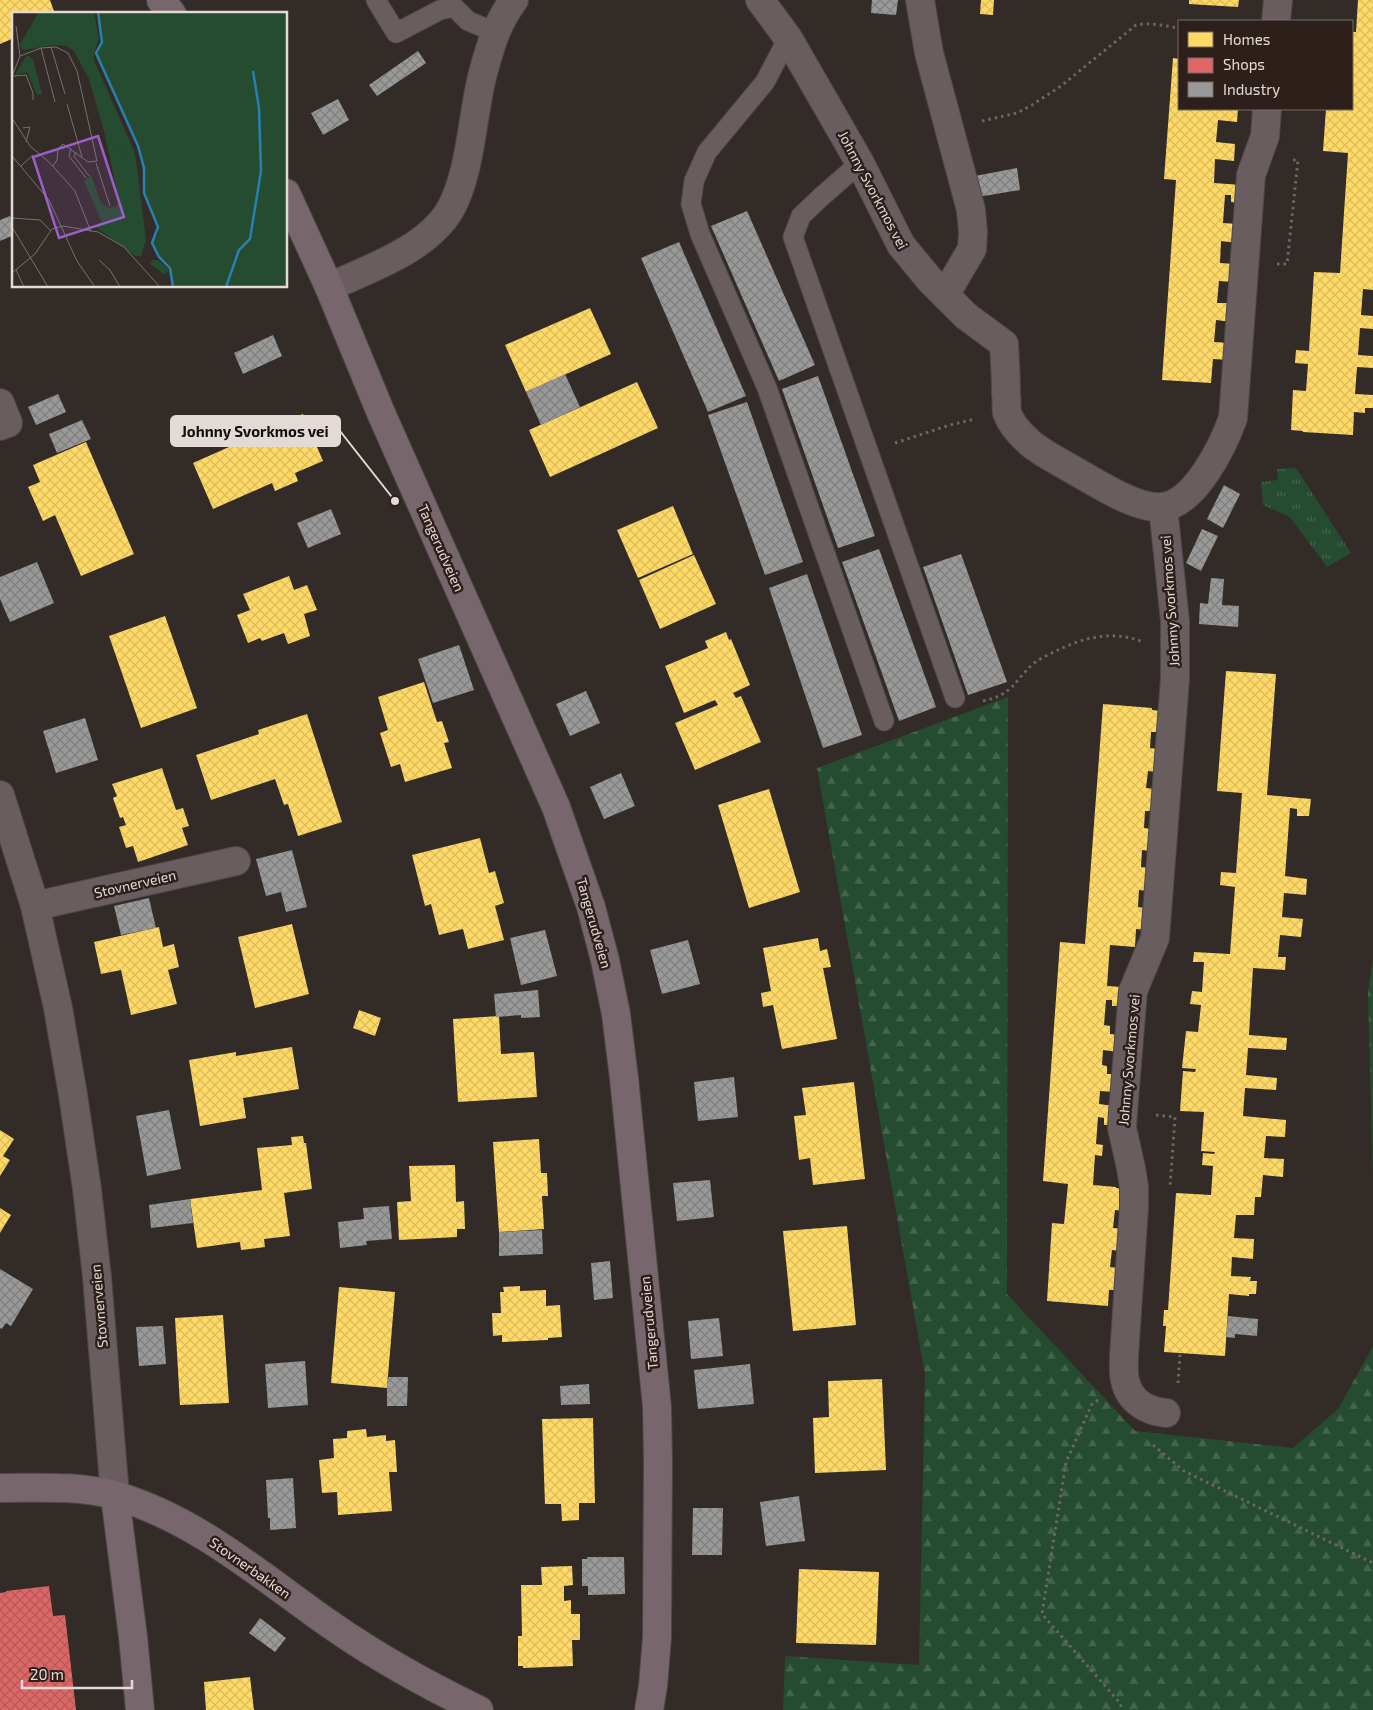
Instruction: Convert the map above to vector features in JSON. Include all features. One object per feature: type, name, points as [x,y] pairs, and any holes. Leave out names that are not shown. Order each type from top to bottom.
[{"type":"street","points":[[161,0],[170,12]]},
{"type":"street","points":[[329,287],[392,258],[418,242],[438,226],[450,210],[460,186],[480,87],[495,32],[507,8],[514,0]]},
{"type":"street","name":"Johnny Svorkmos vei","points":[[760,0],[788,38],[860,163],[901,245],[930,280],[966,316],[1004,344],[1007,412],[1018,430],[1031,444],[1120,496],[1149,506],[1163,507],[1174,621],[1175,679],[1155,938],[1133,990],[1122,1128],[1134,1187],[1124,1356],[1125,1380],[1130,1393],[1154,1409]]},
{"type":"street","points":[[920,0],[929,53],[971,210],[973,232],[972,249],[945,295]]},
{"type":"street","points":[[1276,20],[1278,0]]},
{"type":"street","points":[[1163,507],[1179,500],[1203,478],[1228,433],[1233,418],[1251,175],[1265,136],[1267,110]]},
{"type":"street","name":"Tangerudveien","points":[[288,197],[329,287],[381,413],[556,807],[591,908],[605,960],[616,1014],[624,1078],[657,1407],[657,1637],[649,1710]]},
{"type":"street","points":[[0,404],[8,423],[0,426]]},
{"type":"street","name":"Stovnerveien","points":[[0,795],[34,906],[58,1008],[87,1189],[97,1277],[115,1496],[133,1637],[140,1710]]},
{"type":"street","name":"Stovnerveien","points":[[34,906],[236,861]]},
{"type":"street","name":"Stovnerbakken","points":[[0,1488],[82,1489],[115,1496],[160,1512],[213,1541],[330,1624],[421,1680],[479,1710]]},
{"type":"lane","points":[[376,0],[396,34],[440,10],[454,8],[468,21],[495,32]]},
{"type":"lane","points":[[788,38],[765,82],[707,152],[694,180],[691,204],[700,234],[767,388],[884,721]]},
{"type":"lane","points":[[860,163],[801,216],[793,237],[955,698]]},
{"type":"path","points":[[950,129],[1002,118],[1032,105],[1061,86],[1136,25],[1151,24],[1178,28]]},
{"type":"path","points":[[917,435],[950,425]]},
{"type":"path","points":[[955,698],[976,702],[1006,693],[1035,662],[1090,638],[1121,636],[1164,649],[1176,650]]},
{"type":"path","points":[[1124,1112],[1175,1117],[1170,1188]]},
{"type":"path","points":[[1122,1710],[1120,1703],[1042,1614],[1066,1462],[1092,1404],[1125,1380]]},
{"type":"path","points":[[1154,1409],[1153,1447],[1184,1472],[1373,1563]]},
{"type":"green space","points":[[1296,468],[1351,553],[1327,567],[1290,517],[1263,505],[1261,482],[1278,480],[1277,469]]},
{"type":"green space","points":[[1008,697],[1007,1294],[1135,1431],[1293,1448],[1338,1409],[1373,1346],[1373,1710],[783,1710],[785,1656],[919,1665],[925,1374],[817,768]]},
{"type":"green space","points":[[1373,958],[1373,1176],[1368,993]]},
{"type":"building: Homes","points":[[0,0],[50,0],[54,12],[12,12],[12,39],[0,44]]},
{"type":"building: Homes","points":[[981,0],[994,0],[993,15],[980,14]]},
{"type":"building: Homes","points":[[1189,0],[1239,0],[1238,7],[1189,4]]},
{"type":"building: Homes","points":[[1358,0],[1373,0],[1373,290],[1363,289],[1361,315],[1373,316],[1373,329],[1360,328],[1358,355],[1373,356],[1373,368],[1357,367],[1355,394],[1373,395],[1373,408],[1365,408],[1365,413],[1354,412],[1353,435],[1303,432],[1291,430],[1293,390],[1306,391],[1308,364],[1295,363],[1296,350],[1309,351],[1314,272],[1340,273],[1348,153],[1323,151],[1326,110],[1353,110],[1353,32],[1356,32]]},
{"type":"building: Homes","points":[[1173,58],[1178,59],[1178,110],[1238,110],[1237,122],[1218,120],[1216,142],[1235,144],[1234,161],[1215,159],[1214,183],[1241,185],[1240,203],[1231,202],[1231,195],[1225,195],[1223,223],[1238,224],[1237,243],[1221,241],[1220,263],[1235,264],[1234,282],[1219,281],[1217,303],[1233,303],[1232,322],[1216,320],[1214,342],[1230,343],[1229,360],[1213,359],[1211,383],[1162,380],[1176,180],[1164,179]]},
{"type":"building: Homes","points":[[590,308],[611,354],[526,392],[505,345]]},
{"type":"building: Homes","points":[[637,382],[658,428],[550,477],[529,430]]},
{"type":"building: Homes","points":[[303,414],[323,461],[295,473],[298,481],[275,491],[272,483],[213,509],[193,463]]},
{"type":"building: Homes","points":[[86,442],[134,554],[81,576],[55,515],[43,521],[28,487],[40,482],[33,465]]},
{"type":"building: Homes","points":[[673,506],[693,554],[638,578],[617,530]]},
{"type":"building: Homes","points":[[694,555],[716,604],[660,629],[639,580]]},
{"type":"building: Homes","points":[[289,576],[294,590],[307,585],[317,610],[304,614],[310,636],[288,644],[284,633],[262,641],[260,638],[248,643],[237,615],[250,610],[243,594]]},
{"type":"building: Homes","points":[[165,616],[197,708],[141,728],[109,636]]},
{"type":"building: Homes","points":[[726,632],[729,640],[731,639],[750,685],[733,693],[736,698],[741,696],[761,742],[695,770],[675,723],[718,705],[715,700],[684,713],[665,666],[708,648],[705,641]]},
{"type":"building: Homes","points":[[1226,671],[1276,674],[1267,795],[1311,799],[1309,816],[1297,816],[1297,809],[1290,808],[1285,876],[1307,879],[1306,895],[1284,893],[1282,917],[1303,919],[1301,937],[1280,935],[1278,957],[1286,957],[1285,970],[1253,968],[1249,1035],[1287,1038],[1286,1050],[1248,1048],[1246,1075],[1277,1078],[1276,1090],[1245,1088],[1243,1116],[1286,1120],[1285,1137],[1266,1136],[1264,1158],[1284,1159],[1283,1177],[1263,1175],[1261,1197],[1255,1197],[1254,1215],[1236,1215],[1234,1238],[1254,1239],[1253,1259],[1232,1257],[1231,1276],[1251,1277],[1250,1281],[1257,1281],[1256,1294],[1249,1294],[1249,1296],[1229,1294],[1225,1356],[1164,1352],[1166,1326],[1163,1326],[1164,1310],[1168,1310],[1176,1193],[1211,1195],[1213,1166],[1202,1165],[1203,1153],[1214,1154],[1215,1152],[1201,1151],[1204,1112],[1180,1111],[1183,1071],[1195,1072],[1196,1069],[1182,1068],[1186,1031],[1198,1032],[1201,1005],[1190,1004],[1192,991],[1202,992],[1204,962],[1193,962],[1194,952],[1230,954],[1235,887],[1220,885],[1221,872],[1236,873],[1242,793],[1217,791]]},
{"type":"building: Homes","points":[[424,682],[437,722],[442,721],[449,742],[444,743],[452,768],[405,782],[400,764],[391,767],[380,733],[388,730],[378,697]]},
{"type":"building: Homes","points":[[1103,704],[1152,708],[1152,710],[1160,711],[1159,732],[1151,732],[1150,748],[1158,749],[1156,772],[1148,771],[1146,788],[1155,789],[1154,811],[1145,811],[1144,828],[1152,829],[1150,851],[1142,850],[1141,867],[1149,868],[1148,891],[1139,890],[1138,907],[1146,908],[1145,930],[1136,929],[1135,947],[1110,945],[1107,986],[1122,987],[1121,1006],[1112,1006],[1112,1000],[1106,1000],[1104,1025],[1110,1026],[1110,1034],[1120,1035],[1118,1052],[1103,1050],[1102,1065],[1107,1066],[1107,1074],[1116,1074],[1115,1092],[1100,1091],[1099,1104],[1114,1106],[1113,1125],[1104,1125],[1104,1118],[1098,1117],[1096,1144],[1103,1145],[1102,1156],[1095,1155],[1093,1185],[1125,1189],[1124,1211],[1115,1210],[1113,1228],[1123,1229],[1121,1251],[1112,1250],[1110,1267],[1119,1268],[1118,1290],[1109,1290],[1108,1306],[1047,1301],[1052,1223],[1064,1224],[1068,1184],[1043,1181],[1060,942],[1085,944]]},
{"type":"building: Homes","points":[[307,714],[342,822],[298,836],[288,804],[284,805],[275,779],[211,800],[196,755],[259,734],[258,730]]},
{"type":"building: Homes","points":[[162,768],[176,810],[183,808],[189,826],[182,828],[188,845],[138,862],[133,846],[126,848],[119,827],[126,825],[123,817],[120,818],[113,798],[117,796],[112,784]]},
{"type":"building: Homes","points":[[769,789],[800,892],[749,908],[718,805]]},
{"type":"building: Homes","points":[[480,838],[489,873],[495,871],[504,903],[495,906],[504,940],[468,949],[463,929],[439,935],[431,904],[425,906],[412,855]]},
{"type":"building: Homes","points":[[292,924],[309,994],[255,1008],[238,937]]},
{"type":"building: Homes","points":[[159,927],[163,947],[174,944],[179,967],[168,970],[177,1004],[131,1015],[121,970],[101,974],[94,942]]},
{"type":"building: Homes","points":[[818,938],[820,951],[827,949],[831,967],[823,968],[837,1039],[782,1049],[773,1005],[763,1007],[761,993],[771,991],[763,948]]},
{"type":"building: Homes","points":[[359,1010],[381,1018],[375,1036],[353,1028]]},
{"type":"building: Homes","points":[[499,1016],[501,1054],[534,1052],[537,1097],[458,1102],[453,1019]]},
{"type":"building: Homes","points":[[292,1047],[299,1089],[243,1098],[246,1118],[200,1126],[189,1060],[236,1052],[236,1056]]},
{"type":"building: Homes","points":[[854,1082],[865,1179],[813,1185],[810,1158],[799,1160],[794,1116],[806,1115],[802,1088]]},
{"type":"building: Homes","points":[[0,1130],[14,1139],[3,1156],[10,1160],[0,1176]]},
{"type":"building: Homes","points":[[303,1136],[304,1143],[306,1143],[312,1189],[284,1193],[290,1236],[264,1239],[265,1247],[241,1250],[240,1242],[197,1248],[190,1199],[262,1190],[257,1148],[292,1145],[291,1137]]},
{"type":"building: Homes","points":[[539,1139],[541,1173],[547,1173],[548,1196],[542,1196],[544,1229],[499,1232],[493,1142]]},
{"type":"building: Homes","points":[[455,1165],[456,1202],[464,1201],[465,1229],[457,1229],[457,1237],[399,1240],[397,1202],[411,1201],[409,1166]]},
{"type":"building: Homes","points":[[0,1208],[11,1215],[0,1233]]},
{"type":"building: Homes","points":[[847,1226],[856,1325],[793,1331],[783,1231]]},
{"type":"building: Homes","points":[[520,1286],[520,1291],[546,1290],[546,1306],[560,1305],[562,1337],[548,1338],[548,1340],[502,1342],[502,1335],[493,1336],[492,1313],[501,1313],[500,1292],[504,1292],[503,1287]]},
{"type":"building: Homes","points":[[339,1287],[395,1292],[387,1388],[331,1383]]},
{"type":"building: Homes","points":[[223,1315],[229,1403],[180,1405],[175,1318]]},
{"type":"building: Homes","points":[[882,1379],[886,1470],[815,1473],[813,1418],[829,1417],[828,1381]]},
{"type":"building: Homes","points":[[593,1418],[595,1503],[579,1503],[579,1520],[562,1521],[561,1504],[545,1504],[542,1419]]},
{"type":"building: Homes","points":[[366,1429],[367,1437],[386,1435],[386,1441],[395,1440],[397,1472],[389,1472],[392,1511],[338,1515],[337,1492],[322,1493],[319,1460],[334,1458],[333,1439],[347,1438],[347,1431]]},
{"type":"building: Homes","points":[[572,1566],[573,1585],[564,1586],[564,1601],[571,1600],[571,1614],[580,1614],[580,1640],[572,1640],[573,1666],[523,1668],[523,1666],[518,1666],[518,1636],[522,1636],[521,1585],[542,1585],[541,1567]]},
{"type":"building: Homes","points":[[799,1569],[879,1572],[876,1645],[796,1643]]},
{"type":"building: Homes","points":[[250,1677],[254,1710],[206,1710],[204,1682]]},
{"type":"building: Shops","points":[[49,1586],[53,1616],[65,1615],[76,1710],[0,1710],[0,1593]]},
{"type":"building: Industry","points":[[872,0],[898,0],[896,15],[871,13]]},
{"type":"building: Industry","points":[[418,51],[426,63],[377,96],[369,85]]},
{"type":"building: Industry","points":[[338,99],[349,120],[323,135],[311,113]]},
{"type":"building: Industry","points":[[1017,168],[1020,190],[978,197],[975,176]]},
{"type":"building: Industry","points":[[747,211],[815,365],[779,381],[711,226]]},
{"type":"building: Industry","points":[[10,216],[12,236],[0,241],[0,220]]},
{"type":"building: Industry","points":[[679,242],[746,396],[708,412],[641,258]]},
{"type":"building: Industry","points":[[273,335],[282,356],[243,374],[234,353]]},
{"type":"building: Industry","points":[[565,374],[580,407],[541,425],[526,392]]},
{"type":"building: Industry","points":[[818,376],[875,536],[838,548],[782,389]]},
{"type":"building: Industry","points":[[58,394],[66,412],[36,425],[28,407]]},
{"type":"building: Industry","points":[[747,402],[803,562],[765,575],[708,415]]},
{"type":"building: Industry","points":[[82,420],[91,439],[57,453],[49,434]]},
{"type":"building: Industry","points":[[1224,485],[1240,494],[1223,528],[1207,519]]},
{"type":"building: Industry","points":[[331,509],[341,534],[308,548],[297,523]]},
{"type":"building: Industry","points":[[1202,529],[1218,536],[1201,571],[1186,563]]},
{"type":"building: Industry","points":[[879,549],[936,707],[899,721],[842,562]]},
{"type":"building: Industry","points":[[961,554],[1007,682],[968,695],[923,567]]},
{"type":"building: Industry","points":[[37,562],[54,603],[10,622],[0,599],[0,577]]},
{"type":"building: Industry","points":[[807,574],[862,735],[823,748],[769,588]]},
{"type":"building: Industry","points":[[1211,578],[1224,579],[1222,605],[1239,606],[1238,627],[1199,624],[1200,603],[1208,604]]},
{"type":"building: Industry","points":[[459,645],[474,690],[433,703],[418,659]]},
{"type":"building: Industry","points":[[586,691],[600,723],[570,736],[556,704]]},
{"type":"building: Industry","points":[[85,718],[98,760],[56,773],[43,731]]},
{"type":"building: Industry","points":[[621,773],[635,806],[604,819],[590,787]]},
{"type":"building: Industry","points":[[292,850],[307,907],[286,912],[281,892],[266,896],[256,859]]},
{"type":"building: Industry","points":[[149,898],[156,928],[121,935],[114,906]]},
{"type":"building: Industry","points":[[545,930],[557,976],[521,985],[510,938]]},
{"type":"building: Industry","points":[[688,940],[700,984],[662,994],[650,950]]},
{"type":"building: Industry","points":[[538,990],[540,1017],[521,1018],[521,1015],[496,1017],[494,994]]},
{"type":"building: Industry","points":[[734,1077],[738,1117],[698,1121],[694,1082]]},
{"type":"building: Industry","points":[[169,1110],[181,1169],[147,1176],[136,1116]]},
{"type":"building: Industry","points":[[710,1180],[714,1217],[677,1221],[673,1183]]},
{"type":"building: Industry","points":[[190,1199],[193,1223],[151,1228],[149,1205]]},
{"type":"building: Industry","points":[[389,1206],[392,1239],[366,1241],[367,1245],[340,1248],[338,1222],[364,1219],[363,1208]]},
{"type":"building: Industry","points":[[542,1230],[543,1254],[499,1256],[499,1232]]},
{"type":"building: Industry","points":[[610,1261],[613,1298],[594,1300],[591,1263]]},
{"type":"building: Industry","points":[[0,1269],[33,1289],[11,1326],[6,1323],[2,1329],[0,1328]]},
{"type":"building: Industry","points":[[1228,1316],[1258,1319],[1257,1336],[1235,1334],[1235,1338],[1226,1337]]},
{"type":"building: Industry","points":[[719,1318],[723,1356],[691,1359],[688,1321]]},
{"type":"building: Industry","points":[[163,1326],[166,1364],[139,1366],[136,1327]]},
{"type":"building: Industry","points":[[305,1361],[308,1405],[268,1408],[265,1364]]},
{"type":"building: Industry","points":[[750,1364],[754,1404],[698,1409],[694,1370]]},
{"type":"building: Industry","points":[[387,1377],[408,1377],[407,1406],[387,1406]]},
{"type":"building: Industry","points":[[589,1384],[590,1404],[561,1405],[560,1386]]},
{"type":"building: Industry","points":[[293,1478],[296,1528],[270,1530],[266,1480]]},
{"type":"building: Industry","points":[[799,1496],[805,1541],[766,1546],[760,1502]]},
{"type":"building: Industry","points":[[693,1508],[723,1508],[722,1555],[692,1555]]},
{"type":"building: Industry","points":[[587,1557],[624,1557],[625,1594],[588,1595],[588,1586],[582,1586],[582,1559],[587,1559]]},
{"type":"building: Industry","points":[[260,1618],[286,1638],[275,1652],[249,1633]]},
{"type":"place","name":"Johnny Svorkmos vei","points":[[395,501]]}]
